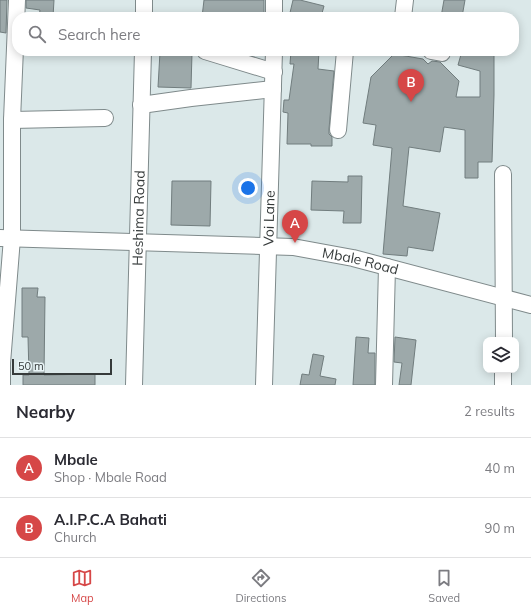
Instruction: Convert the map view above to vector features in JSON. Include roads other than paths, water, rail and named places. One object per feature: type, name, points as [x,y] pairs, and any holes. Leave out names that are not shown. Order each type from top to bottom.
[{"type":"street","points":[[16,12],[17,0]]},
{"type":"street","points":[[144,0],[144,12]]},
{"type":"street","points":[[274,0],[274,12]]},
{"type":"street","points":[[404,12],[405,0]]},
{"type":"street","points":[[2,385],[1,363],[15,56]]},
{"type":"street","name":"Heshima Road","points":[[134,385],[143,56]]},
{"type":"street","points":[[221,56],[274,72]]},
{"type":"street","name":"Voi Lane","points":[[264,385],[267,245],[274,56]]},
{"type":"street","points":[[338,130],[345,56]]},
{"type":"street","points":[[141,105],[273,89]]},
{"type":"street","points":[[12,120],[105,118]]},
{"type":"street","points":[[503,174],[504,337]]},
{"type":"street","name":"Mbale Road","points":[[6,238],[293,247],[387,267],[531,305]]},
{"type":"street","points":[[384,385],[387,267]]},
{"type":"street","points":[[503,373],[503,385]]},
{"type":"place","name":"A.I.P.C.A Bahati","points":[[411,102]]},
{"type":"place","name":"Mbale","points":[[295,243]]}]
